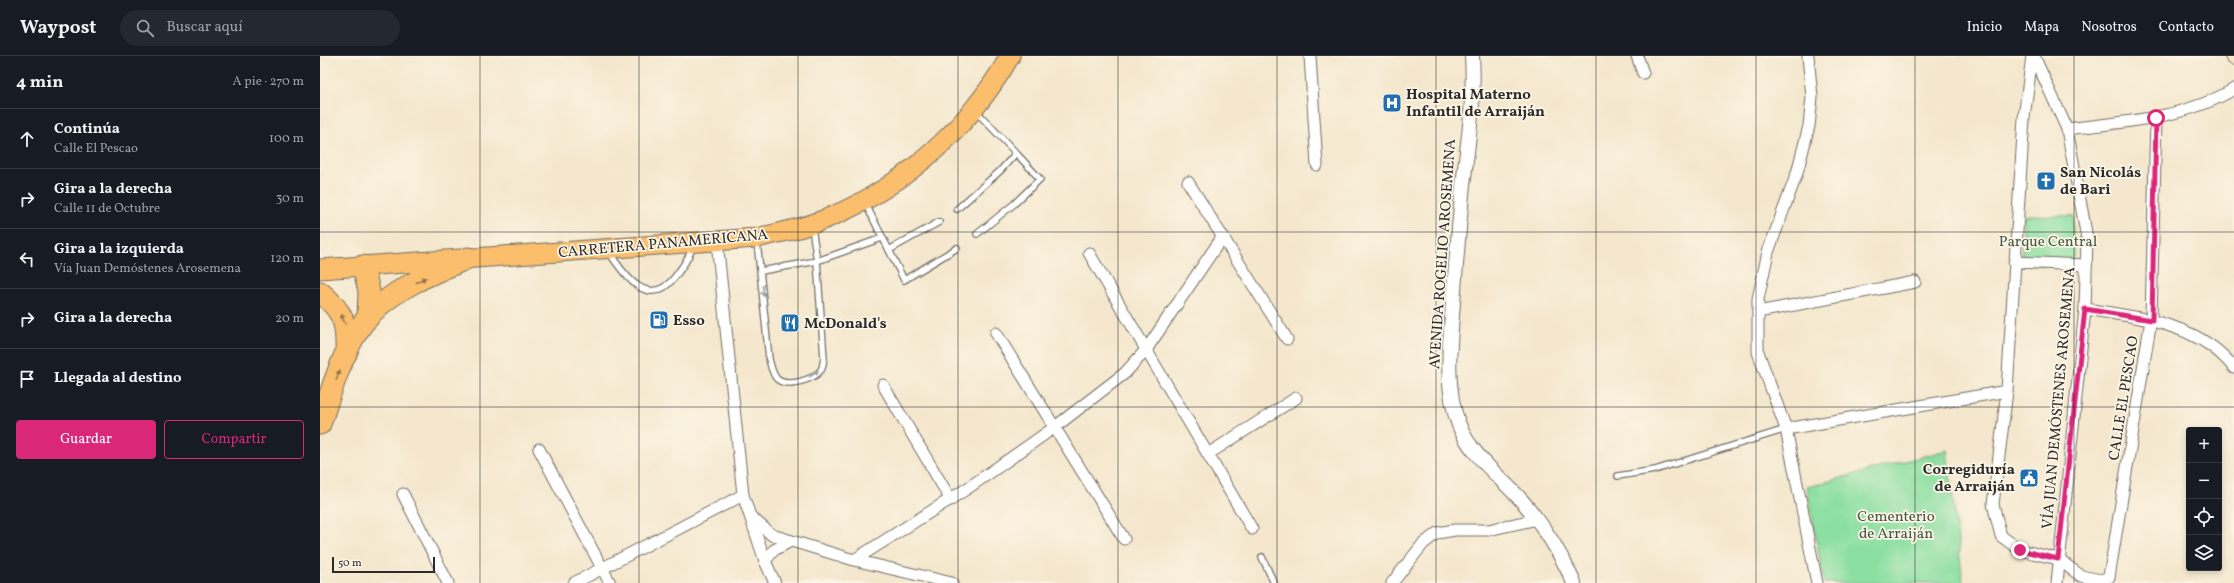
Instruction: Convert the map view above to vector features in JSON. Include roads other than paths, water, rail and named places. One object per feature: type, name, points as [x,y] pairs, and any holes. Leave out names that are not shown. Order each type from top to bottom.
[{"type":"highway","name":"CARRETERA PANAMERICANA","points":[[320,269],[756,238],[811,225],[864,201],[912,169],[948,138],[974,109],[1010,56]]},
{"type":"highway","points":[[320,424],[346,354],[368,318],[379,306],[400,291],[468,258]]},
{"type":"highway","points":[[363,266],[369,291],[368,318]]},
{"type":"highway","points":[[320,292],[338,310],[345,322],[346,354]]},
{"type":"street","points":[[1310,56],[1317,164]]},
{"type":"street","name":"AVENIDA ROGELIO AROSEMENA","points":[[1472,56],[1474,86],[1461,204],[1452,317],[1449,363],[1450,396],[1459,426],[1477,454],[1537,519],[1564,561],[1574,583]]},
{"type":"street","points":[[1637,56],[1643,73]]},
{"type":"street","points":[[1808,56],[1812,97],[1809,126],[1797,173],[1768,252],[1758,299],[1758,352],[1786,429],[1817,583]]},
{"type":"street","points":[[2033,56],[2024,118],[2007,391],[1993,504],[2002,536],[2020,550],[2058,559]]},
{"type":"street","name":"VÍA JUAN DEMÓSTENES AROSEMENA","points":[[2033,56],[2067,129],[2087,238],[2085,309],[2058,559],[2057,583]]},
{"type":"street","points":[[2067,129],[2156,118],[2216,100],[2234,89]]},
{"type":"street","name":"CALLE EL PESCAO","points":[[2058,559],[2081,576],[2101,580],[2110,576],[2152,320],[2156,118]]},
{"type":"street","points":[[1188,182],[1287,339]]},
{"type":"street","points":[[854,560],[951,500],[1055,427],[1125,373],[1146,350],[1223,236]]},
{"type":"street","points":[[717,241],[743,495],[765,561],[775,583]]},
{"type":"street","points":[[1089,253],[1252,529]]},
{"type":"street","points":[[2014,262],[2086,266]]},
{"type":"street","points":[[1758,312],[1914,282]]},
{"type":"street","points":[[2085,309],[2152,320],[2197,336],[2228,360],[2234,368]]},
{"type":"street","points":[[996,333],[1124,539]]},
{"type":"street","points":[[883,385],[951,500]]},
{"type":"street","points":[[1786,429],[2007,391]]},
{"type":"street","points":[[1208,454],[1296,398]]},
{"type":"street","points":[[539,449],[610,583]]},
{"type":"street","points":[[403,494],[448,583]]},
{"type":"street","points":[[574,583],[743,495]]},
{"type":"street","points":[[750,517],[772,535],[854,560],[952,583]]},
{"type":"street","points":[[1392,583],[1423,544],[1437,533],[1455,530],[1488,530],[1537,519]]},
{"type":"street","points":[[765,561],[774,550],[791,541]]},
{"type":"lane","points":[[974,109],[1040,179],[1014,204],[977,234]]},
{"type":"lane","points":[[957,209],[1000,171],[1016,153]]},
{"type":"lane","points":[[864,201],[904,280],[957,248]]},
{"type":"lane","points":[[889,250],[939,222]]},
{"type":"lane","points":[[756,238],[761,271],[769,359],[772,371],[778,380],[798,382],[812,377],[821,370],[824,358],[817,261],[811,225]]},
{"type":"lane","points":[[761,271],[817,261],[882,238]]},
{"type":"lane","points":[[607,248],[622,271],[638,287],[647,291],[658,291],[667,286],[677,274],[689,256],[695,242]]},
{"type":"lane","points":[[1618,476],[1655,470],[1786,429]]},
{"type":"lane","points":[[1262,557],[1274,583]]},
{"type":"place","name":"Hospital Materno Infantil de Arraiján","points":[[1392,103]]},
{"type":"place","name":"San Nicolás de Bari","points":[[2046,181]]},
{"type":"place","name":"Esso","points":[[659,320]]},
{"type":"place","name":"McDonald's","points":[[790,323]]},
{"type":"place","name":"Corregiduría de Arraiján","points":[[2029,478]]},
{"type":"park label","name":"Parque Central","points":[[2048,241]]},
{"type":"park label","name":"Cementerio de Arraiján","points":[[1896,524]]}]
